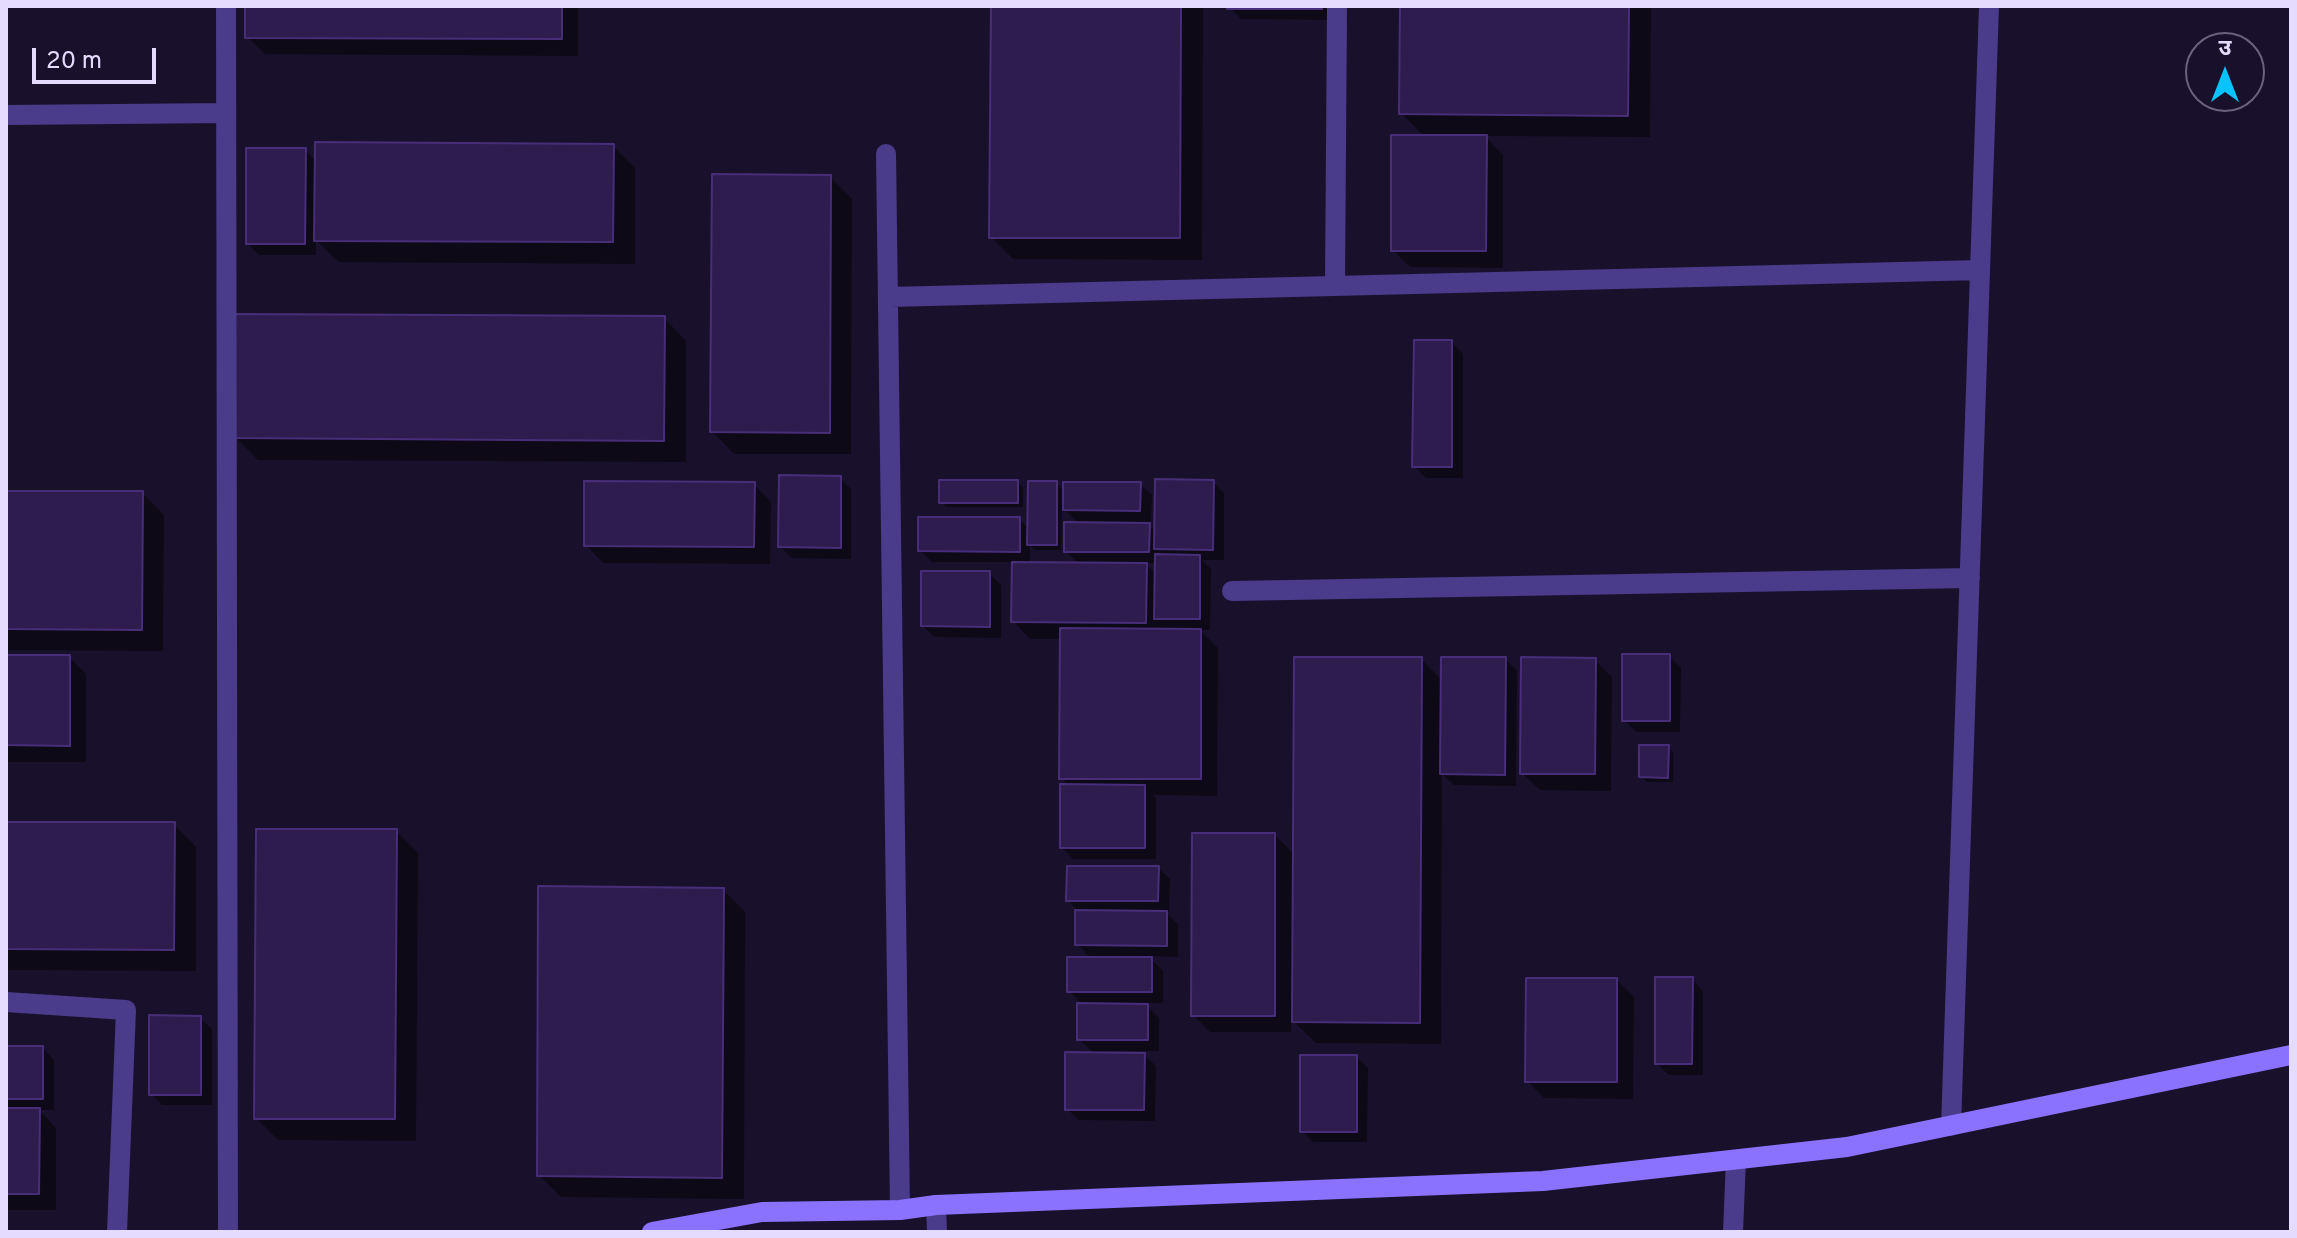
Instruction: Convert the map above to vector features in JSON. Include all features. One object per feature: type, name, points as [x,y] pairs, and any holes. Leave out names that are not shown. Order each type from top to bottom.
[{"type":"street","points":[[226,6],[228,1232]]},
{"type":"street","points":[[1335,286],[1337,6]]},
{"type":"street","points":[[1951,1126],[1989,6]]},
{"type":"street","points":[[6,115],[226,113]]},
{"type":"street","points":[[886,154],[900,1210]]},
{"type":"street","points":[[889,297],[1980,270]]},
{"type":"street","points":[[1232,591],[1970,578]]},
{"type":"street","points":[[6,1002],[126,1010],[117,1232]]},
{"type":"street","points":[[652,1232],[762,1212],[900,1210],[936,1205],[1543,1181],[1847,1147],[2291,1055]]},
{"type":"street","points":[[1733,1232],[1736,1160]]},
{"type":"street","points":[[936,1205],[937,1232]]},
{"type":"building","points":[[245,6],[562,6],[562,39],[245,38]]},
{"type":"building","points":[[991,6],[1181,6],[1180,238],[989,238]]},
{"type":"building","points":[[1227,6],[1322,6],[1322,9],[1227,9]]},
{"type":"building","points":[[1400,6],[1629,6],[1628,116],[1399,114]]},
{"type":"building","points":[[1391,135],[1487,135],[1486,251],[1391,251]]},
{"type":"building","points":[[315,142],[614,144],[613,242],[314,241]]},
{"type":"building","points":[[246,148],[306,148],[305,244],[246,244]]},
{"type":"building","points":[[712,174],[831,175],[830,433],[710,432]]},
{"type":"building","points":[[234,314],[665,316],[664,441],[234,438]]},
{"type":"building","points":[[1414,340],[1452,340],[1452,467],[1412,467]]},
{"type":"building","points":[[779,475],[841,476],[841,548],[778,547]]},
{"type":"building","points":[[1155,479],[1214,480],[1213,550],[1154,549]]},
{"type":"building","points":[[939,480],[1018,480],[1018,503],[939,503]]},
{"type":"building","points":[[584,481],[755,482],[754,547],[584,546]]},
{"type":"building","points":[[1028,481],[1057,481],[1057,545],[1027,545]]},
{"type":"building","points":[[1063,482],[1141,482],[1140,511],[1063,510]]},
{"type":"building","points":[[6,491],[143,491],[142,630],[6,629]]},
{"type":"building","points":[[918,517],[1020,517],[1020,552],[918,551]]},
{"type":"building","points":[[1064,522],[1150,523],[1149,552],[1064,552]]},
{"type":"building","points":[[1155,554],[1200,555],[1200,619],[1154,619]]},
{"type":"building","points":[[1012,562],[1147,563],[1146,623],[1011,622]]},
{"type":"building","points":[[921,571],[990,571],[990,627],[921,626]]},
{"type":"building","points":[[1060,628],[1201,629],[1201,779],[1059,779]]},
{"type":"building","points":[[1622,654],[1670,654],[1670,721],[1622,721]]},
{"type":"building","points":[[6,655],[70,655],[70,746],[6,745]]},
{"type":"building","points":[[1294,657],[1422,657],[1420,1023],[1292,1022]]},
{"type":"building","points":[[1441,657],[1506,657],[1505,775],[1440,774]]},
{"type":"building","points":[[1521,657],[1596,658],[1595,774],[1520,774]]},
{"type":"building","points":[[1639,745],[1669,745],[1668,778],[1639,777]]},
{"type":"building","points":[[1060,784],[1145,785],[1145,848],[1060,848]]},
{"type":"building","points":[[6,822],[175,822],[174,950],[6,949]]},
{"type":"building","points":[[256,829],[397,829],[395,1119],[254,1119]]},
{"type":"building","points":[[1192,833],[1275,833],[1275,1016],[1191,1016]]},
{"type":"building","points":[[1067,866],[1159,866],[1158,901],[1066,901]]},
{"type":"building","points":[[538,886],[724,888],[722,1178],[537,1176]]},
{"type":"building","points":[[1075,910],[1167,911],[1167,946],[1075,945]]},
{"type":"building","points":[[1067,957],[1152,957],[1152,992],[1067,992]]},
{"type":"building","points":[[1655,977],[1693,977],[1692,1064],[1655,1064]]},
{"type":"building","points":[[1526,978],[1617,978],[1617,1082],[1525,1082]]},
{"type":"building","points":[[1077,1003],[1148,1004],[1148,1040],[1077,1040]]},
{"type":"building","points":[[149,1015],[201,1016],[201,1095],[149,1095]]},
{"type":"building","points":[[6,1046],[43,1046],[43,1099],[6,1099]]},
{"type":"building","points":[[1065,1052],[1145,1053],[1144,1110],[1065,1110]]},
{"type":"building","points":[[1300,1055],[1357,1055],[1357,1132],[1300,1132]]},
{"type":"building","points":[[6,1108],[40,1108],[39,1194],[6,1194]]}]
